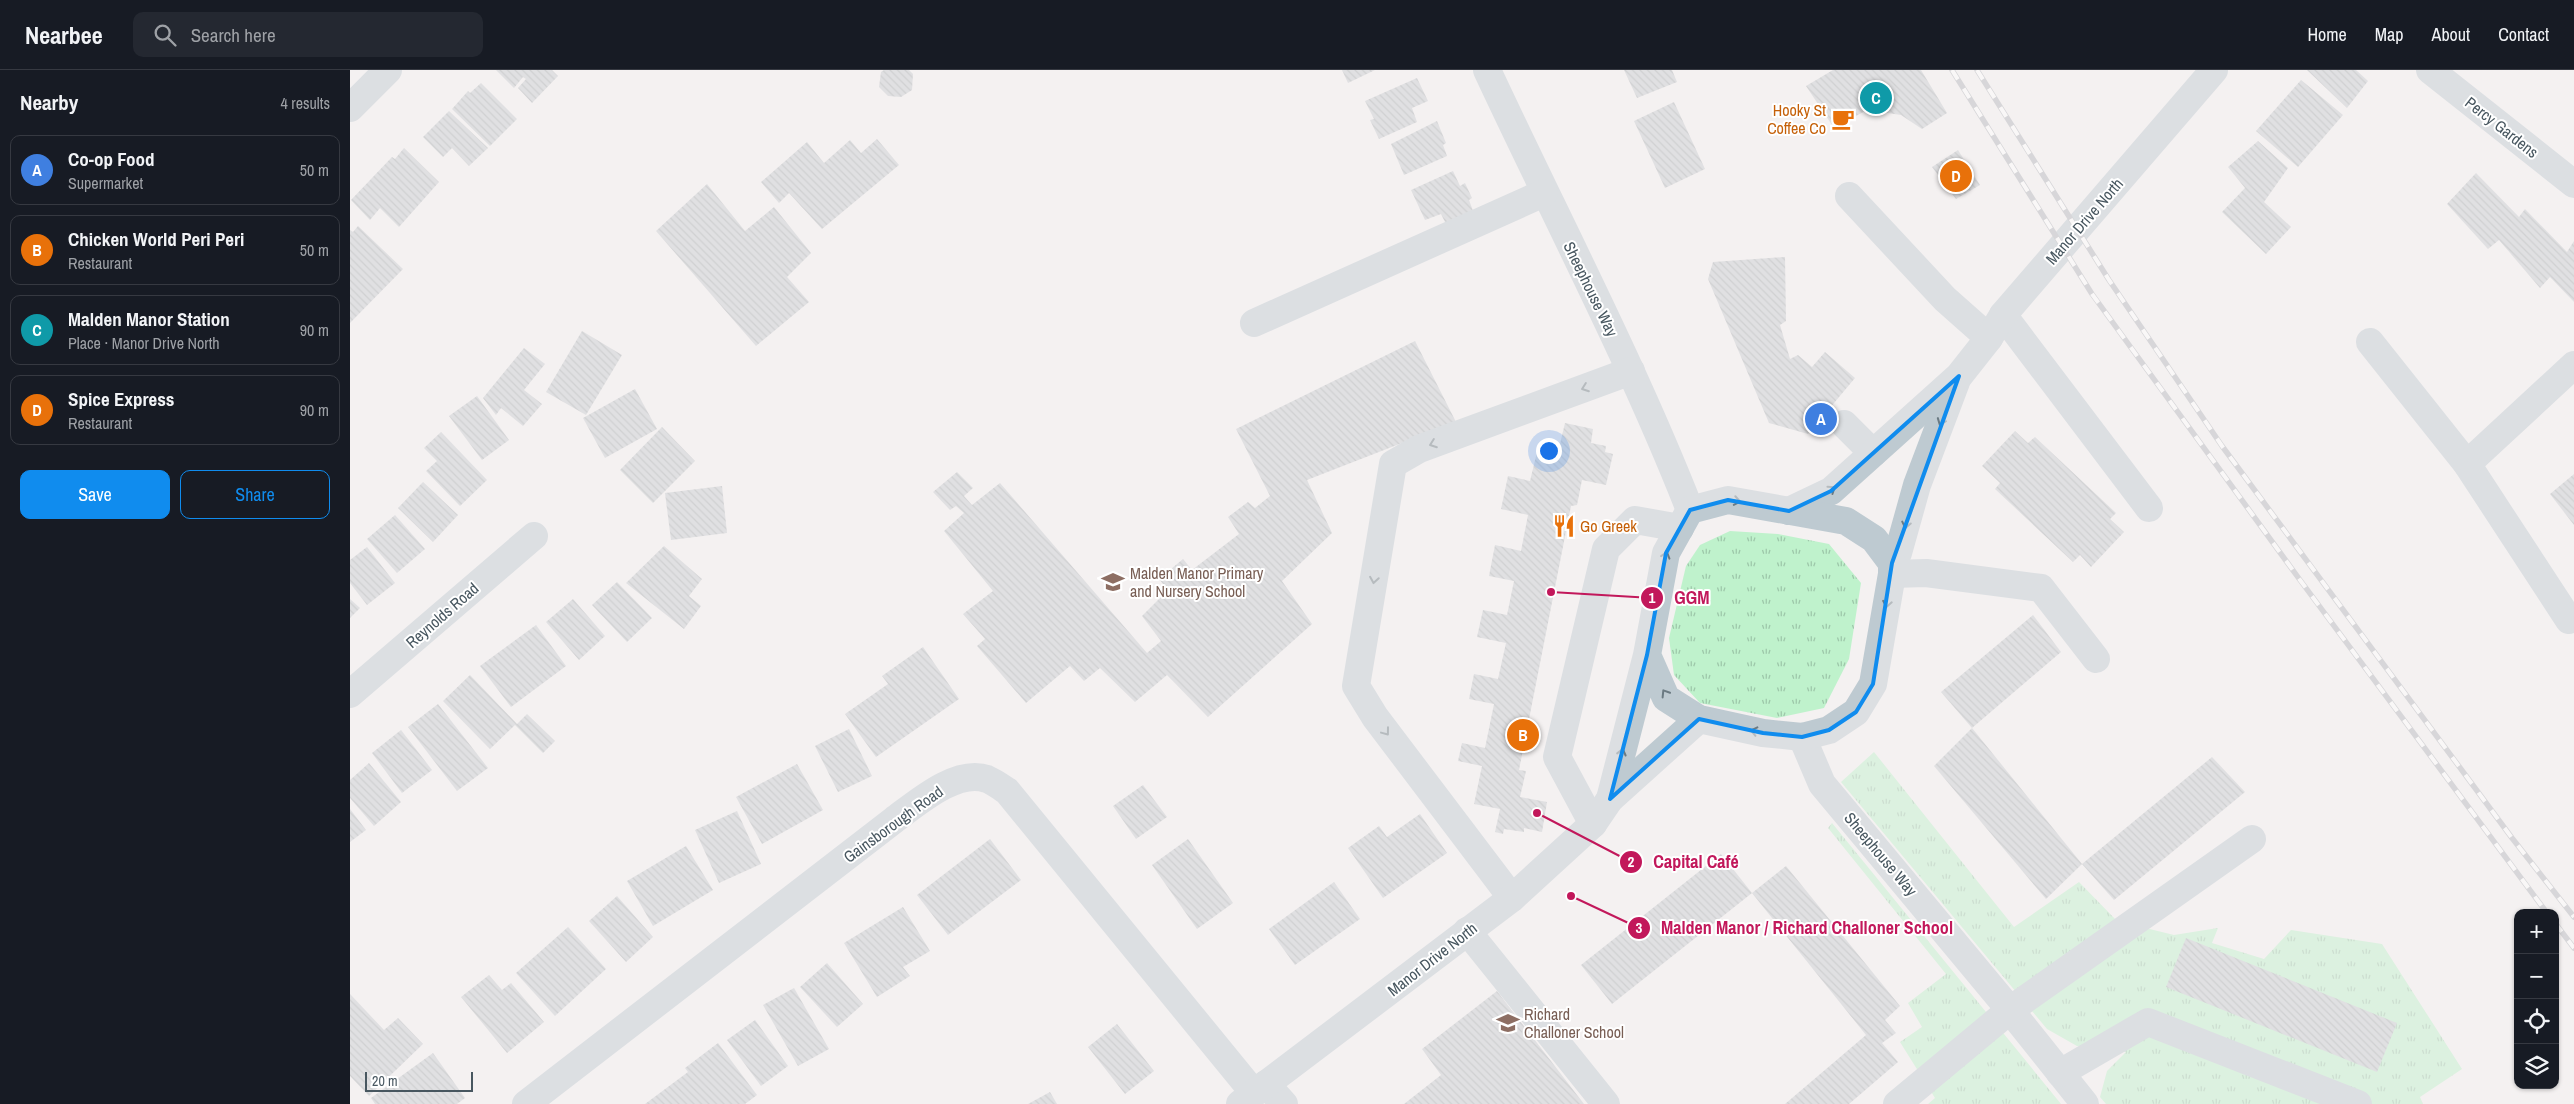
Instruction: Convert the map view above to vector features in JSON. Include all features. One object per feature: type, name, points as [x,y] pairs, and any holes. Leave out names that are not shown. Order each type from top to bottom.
[{"type":"street","points":[[350,108],[388,70]]},
{"type":"street","name":"Sheephouse Way","points":[[1487,70],[1664,442],[1685,519]]},
{"type":"street","name":"Manor Drive North","points":[[1789,511],[1831,491],[1959,376],[1989,338],[2003,315],[2214,70]]},
{"type":"street","name":"Percy Gardens","points":[[2430,70],[2574,184]]},
{"type":"street","points":[[1254,323],[1544,193]]},
{"type":"street","points":[[1849,196],[1945,299],[1989,338]]},
{"type":"street","points":[[2003,315],[2149,508]]},
{"type":"street","points":[[2370,342],[2467,464],[2569,620]]},
{"type":"street","points":[[2467,464],[2574,365]]},
{"type":"street","points":[[1512,898],[1375,717],[1356,686],[1392,464],[1418,450],[1631,371]]},
{"type":"street","name":"Manor Drive North","points":[[1646,655],[1666,698],[1699,719],[1763,734],[1802,737],[1829,730],[1856,712],[1873,684],[1892,568],[1917,485],[1959,376]]},
{"type":"street","points":[[1844,424],[1873,454]]},
{"type":"street","points":[[1593,824],[1557,757],[1606,549],[1635,520],[1685,519],[1728,500],[1846,521],[1874,539],[1892,568],[2042,588],[2096,659]]},
{"type":"street","name":"Manor Drive North","points":[[1610,800],[1646,655],[1666,553],[1685,519]]},
{"type":"street","name":"Reynolds Road","points":[[350,694],[534,536]]},
{"type":"street","name":"Manor Drive North","points":[[1253,1094],[1512,898],[1593,824],[1610,800],[1699,719]]},
{"type":"street","name":"Sheephouse Way","points":[[1802,737],[1822,784],[2010,1010],[2085,1104]]},
{"type":"street","name":"Gainsborough Road","points":[[526,1104],[894,820],[934,791],[962,778],[986,778],[1007,791],[1253,1094],[1284,1104]]},
{"type":"street","points":[[1897,1104],[2010,1010],[2252,839]]},
{"type":"street","points":[[1467,932],[1606,1104]]},
{"type":"street","points":[[2060,1073],[2148,1022],[2358,1104]]},
{"type":"highlighted area","points":[[1959,376],[1892,563],[1873,684],[1856,712],[1829,730],[1802,737],[1763,733],[1699,719],[1610,799],[1647,655],[1666,553],[1690,510],[1728,500],[1789,511],[1831,491]]},
{"type":"green space","points":[[1730,531],[1778,534],[1829,544],[1861,583],[1849,659],[1824,708],[1777,718],[1700,703],[1674,675],[1669,638],[1686,566],[1700,545]]},
{"type":"green space","points":[[1874,752],[2014,927],[2079,882],[2117,921],[2174,935],[2218,928],[2212,943],[2264,959],[2291,930],[2382,944],[2462,1069],[2420,1097],[2423,1104],[2106,1104],[2100,1097],[2107,1071],[2126,1052],[2077,1046],[2047,1029],[1841,782]]},
{"type":"green space","points":[[1832,823],[2061,1104],[1928,1104],[1935,1098],[1900,1042],[1922,1027],[1908,1003],[1946,974],[1828,828]]},
{"type":"building","points":[[496,70],[552,70],[558,76],[532,103],[518,88],[526,79],[523,77],[514,88]]},
{"type":"building","points":[[884,70],[909,70],[913,74],[912,90],[901,97],[888,96],[879,87],[881,72]]},
{"type":"building","points":[[1342,70],[1375,70],[1348,83]]},
{"type":"building","points":[[1624,70],[1672,70],[1677,82],[1637,98]]},
{"type":"building","points":[[1833,70],[1921,70],[1947,113],[1922,129],[1901,115],[1867,110],[1834,128],[1806,86]]},
{"type":"building","points":[[2307,70],[2356,70],[2368,81],[2347,108]]},
{"type":"building","points":[[1417,78],[1428,101],[1412,108],[1417,122],[1379,139],[1370,120],[1374,119],[1365,101]]},
{"type":"building","points":[[2301,80],[2343,115],[2298,167],[2256,131]]},
{"type":"building","points":[[481,83],[517,119],[490,146],[452,109],[468,91],[470,93]]},
{"type":"building","points":[[1674,102],[1705,169],[1665,188],[1634,121]]},
{"type":"building","points":[[449,111],[488,148],[469,166],[452,148],[443,157],[423,137]]},
{"type":"building","points":[[1437,121],[1446,143],[1443,145],[1447,156],[1404,175],[1391,144]]},
{"type":"building","points":[[877,139],[899,165],[822,229],[789,193],[779,203],[761,182],[807,142],[824,163],[850,140],[861,153]]},
{"type":"building","points":[[2258,141],[2288,168],[2264,202],[2291,227],[2266,254],[2222,212],[2245,188],[2228,167]]},
{"type":"building","points":[[404,148],[439,182],[399,227],[380,208],[370,220],[351,200],[392,157],[395,159]]},
{"type":"building","points":[[1958,150],[1980,185],[1956,199],[1932,167]]},
{"type":"building","points":[[1453,171],[1460,186],[1465,183],[1472,198],[1469,200],[1476,219],[1450,232],[1441,214],[1425,220],[1411,190]]},
{"type":"building","points":[[2476,173],[2519,217],[2525,209],[2567,252],[2574,241],[2574,302],[2550,277],[2540,288],[2499,240],[2488,249],[2447,204]]},
{"type":"building","points":[[707,184],[745,231],[774,207],[811,253],[787,277],[809,302],[756,346],[656,231]]},
{"type":"building","points":[[358,226],[403,269],[350,323],[350,230],[353,232]]},
{"type":"building","points":[[1785,257],[1786,321],[1780,325],[1790,359],[1798,355],[1812,367],[1825,352],[1855,378],[1808,434],[1769,423],[1708,279],[1713,262]]},
{"type":"building","points":[[582,331],[622,355],[586,415],[546,392]]},
{"type":"building","points":[[1415,341],[1456,422],[1307,480],[1332,533],[1282,581],[1312,624],[1208,717],[1167,675],[1135,702],[1100,668],[1084,681],[1070,666],[1026,703],[977,646],[985,639],[963,614],[993,591],[944,531],[964,513],[956,506],[950,510],[933,492],[957,472],[973,488],[964,496],[972,505],[1000,483],[1147,653],[1161,641],[1142,616],[1168,590],[1159,579],[1183,559],[1192,570],[1239,534],[1228,517],[1248,502],[1255,508],[1270,496],[1236,429]]},
{"type":"building","points":[[524,348],[545,364],[524,390],[542,404],[523,426],[501,408],[496,415],[483,398]]},
{"type":"building","points":[[635,389],[657,429],[605,458],[583,418]]},
{"type":"building","points":[[477,396],[509,440],[482,460],[449,416]]},
{"type":"building","points":[[1565,423],[1593,429],[1591,443],[1606,446],[1605,452],[1613,454],[1606,485],[1582,480],[1577,505],[1571,506],[1519,770],[1526,771],[1520,797],[1547,802],[1542,832],[1524,828],[1524,832],[1504,829],[1503,834],[1495,832],[1500,809],[1474,804],[1482,766],[1458,761],[1462,743],[1485,748],[1494,704],[1469,699],[1474,674],[1498,679],[1506,643],[1477,637],[1483,610],[1507,615],[1514,581],[1489,576],[1495,545],[1521,551],[1528,515],[1501,509],[1508,476],[1530,481],[1538,448],[1558,452]]},
{"type":"building","points":[[662,427],[695,461],[653,503],[620,470]]},
{"type":"building","points":[[2015,431],[2028,443],[2035,437],[2116,513],[2110,519],[2124,532],[2091,567],[2080,555],[2073,562],[1995,489],[2000,483],[1982,466]]},
{"type":"building","points":[[441,432],[487,480],[460,506],[426,471],[437,461],[424,448]]},
{"type":"building","points":[[2574,474],[2574,525],[2550,494]]},
{"type":"building","points":[[423,482],[458,515],[433,542],[398,508]]},
{"type":"building","points":[[722,486],[727,533],[671,540],[665,493]]},
{"type":"building","points":[[395,515],[425,549],[397,573],[367,539]]},
{"type":"building","points":[[664,546],[702,579],[689,596],[701,606],[684,629],[626,583]]},
{"type":"building","points":[[367,547],[395,583],[367,605],[350,583],[350,560]]},
{"type":"building","points":[[617,582],[652,618],[627,642],[592,605]]},
{"type":"building","points":[[350,599],[360,608],[350,618]]},
{"type":"building","points":[[573,599],[605,636],[579,660],[546,622]]},
{"type":"building","points":[[2033,615],[2061,652],[1972,728],[1941,692]]},
{"type":"building","points":[[536,625],[566,666],[511,707],[480,666]]},
{"type":"building","points":[[923,647],[959,699],[876,757],[845,714],[888,684],[882,676]]},
{"type":"building","points":[[470,675],[517,724],[527,714],[555,741],[543,753],[515,725],[490,749],[443,701]]},
{"type":"building","points":[[438,704],[488,768],[457,791],[408,727]]},
{"type":"building","points":[[1972,728],[2082,864],[2046,899],[1934,766]]},
{"type":"building","points":[[849,729],[872,776],[838,792],[815,746]]},
{"type":"building","points":[[401,730],[432,770],[402,793],[372,753]]},
{"type":"building","points":[[2212,757],[2245,792],[2114,900],[2082,864]]},
{"type":"building","points":[[369,763],[401,802],[374,826],[350,798],[350,780]]},
{"type":"building","points":[[797,764],[823,810],[762,844],[736,797]]},
{"type":"building","points":[[1143,785],[1167,817],[1136,839],[1113,806]]},
{"type":"building","points":[[350,809],[366,830],[350,842]]},
{"type":"building","points":[[737,811],[761,864],[719,883],[695,830]]},
{"type":"building","points":[[1420,814],[1447,853],[1383,898],[1348,848],[1379,826],[1387,837]]},
{"type":"building","points":[[990,839],[1021,880],[948,935],[917,895]]},
{"type":"building","points":[[1188,839],[1233,903],[1197,929],[1152,865]]},
{"type":"building","points":[[686,846],[713,890],[653,926],[627,881]]},
{"type":"building","points":[[1721,854],[1752,893],[1612,1004],[1581,965]]},
{"type":"building","points":[[1786,866],[1900,1006],[1885,1020],[1896,1033],[1882,1043],[1898,1062],[1849,1104],[1785,1104],[1866,1035],[1752,893]]},
{"type":"building","points":[[1334,882],[1360,919],[1295,965],[1269,929]]},
{"type":"building","points":[[617,896],[653,937],[626,962],[589,921]]},
{"type":"building","points":[[903,907],[930,951],[903,967],[910,976],[877,997],[844,943]]},
{"type":"building","points":[[568,927],[606,969],[555,1016],[516,973]]},
{"type":"building","points":[[2186,938],[2397,1023],[2377,1072],[2166,987]]},
{"type":"building","points":[[827,963],[863,1004],[837,1027],[800,987]]},
{"type":"building","points":[[489,975],[502,990],[511,983],[544,1022],[507,1053],[461,997]]},
{"type":"building","points":[[794,988],[829,1049],[798,1066],[763,1005]]},
{"type":"building","points":[[1497,991],[1584,1104],[1404,1104],[1441,1075],[1422,1049]]},
{"type":"building","points":[[350,994],[384,1030],[398,1018],[423,1044],[369,1096],[350,1076]]},
{"type":"building","points":[[755,1020],[788,1066],[761,1086],[727,1040]]},
{"type":"building","points":[[1117,1024],[1154,1071],[1125,1094],[1088,1047]]},
{"type":"building","points":[[718,1043],[757,1095],[745,1104],[645,1104],[688,1072],[685,1068]]},
{"type":"building","points":[[433,1053],[465,1098],[457,1104],[375,1104],[371,1098]]},
{"type":"building","points":[[1050,1092],[1057,1104],[1028,1104]]},
{"type":"railway","points":[[1952,70],[2092,294],[2300,580],[2544,909]]},
{"type":"railway","points":[[1977,70],[2109,280],[2222,446],[2512,838],[2574,917]]},
{"type":"railway","points":[[2559,928],[2574,948]]},
{"type":"place","name":"Malden Manor Station","points":[[1876,98]]},
{"type":"place","name":"Hooky St Coffee Co","points":[[1843,119]]},
{"type":"place","name":"Spice Express","points":[[1956,176]]},
{"type":"place","name":"Co-op Food","points":[[1821,419]]},
{"type":"place","name":"Go Greek","points":[[1564,526]]},
{"type":"place","name":"Malden Manor Primary and Nursery School","points":[[1113,582]]},
{"type":"place","name":"GGM","points":[[1551,592]]},
{"type":"place","name":"Chicken World Peri Peri","points":[[1523,735]]},
{"type":"place","name":"Capital Café","points":[[1537,813]]},
{"type":"place","name":"Malden Manor / Richard Challoner School","points":[[1571,896]]},
{"type":"place","name":"Richard Challoner School","points":[[1508,1023]]}]
